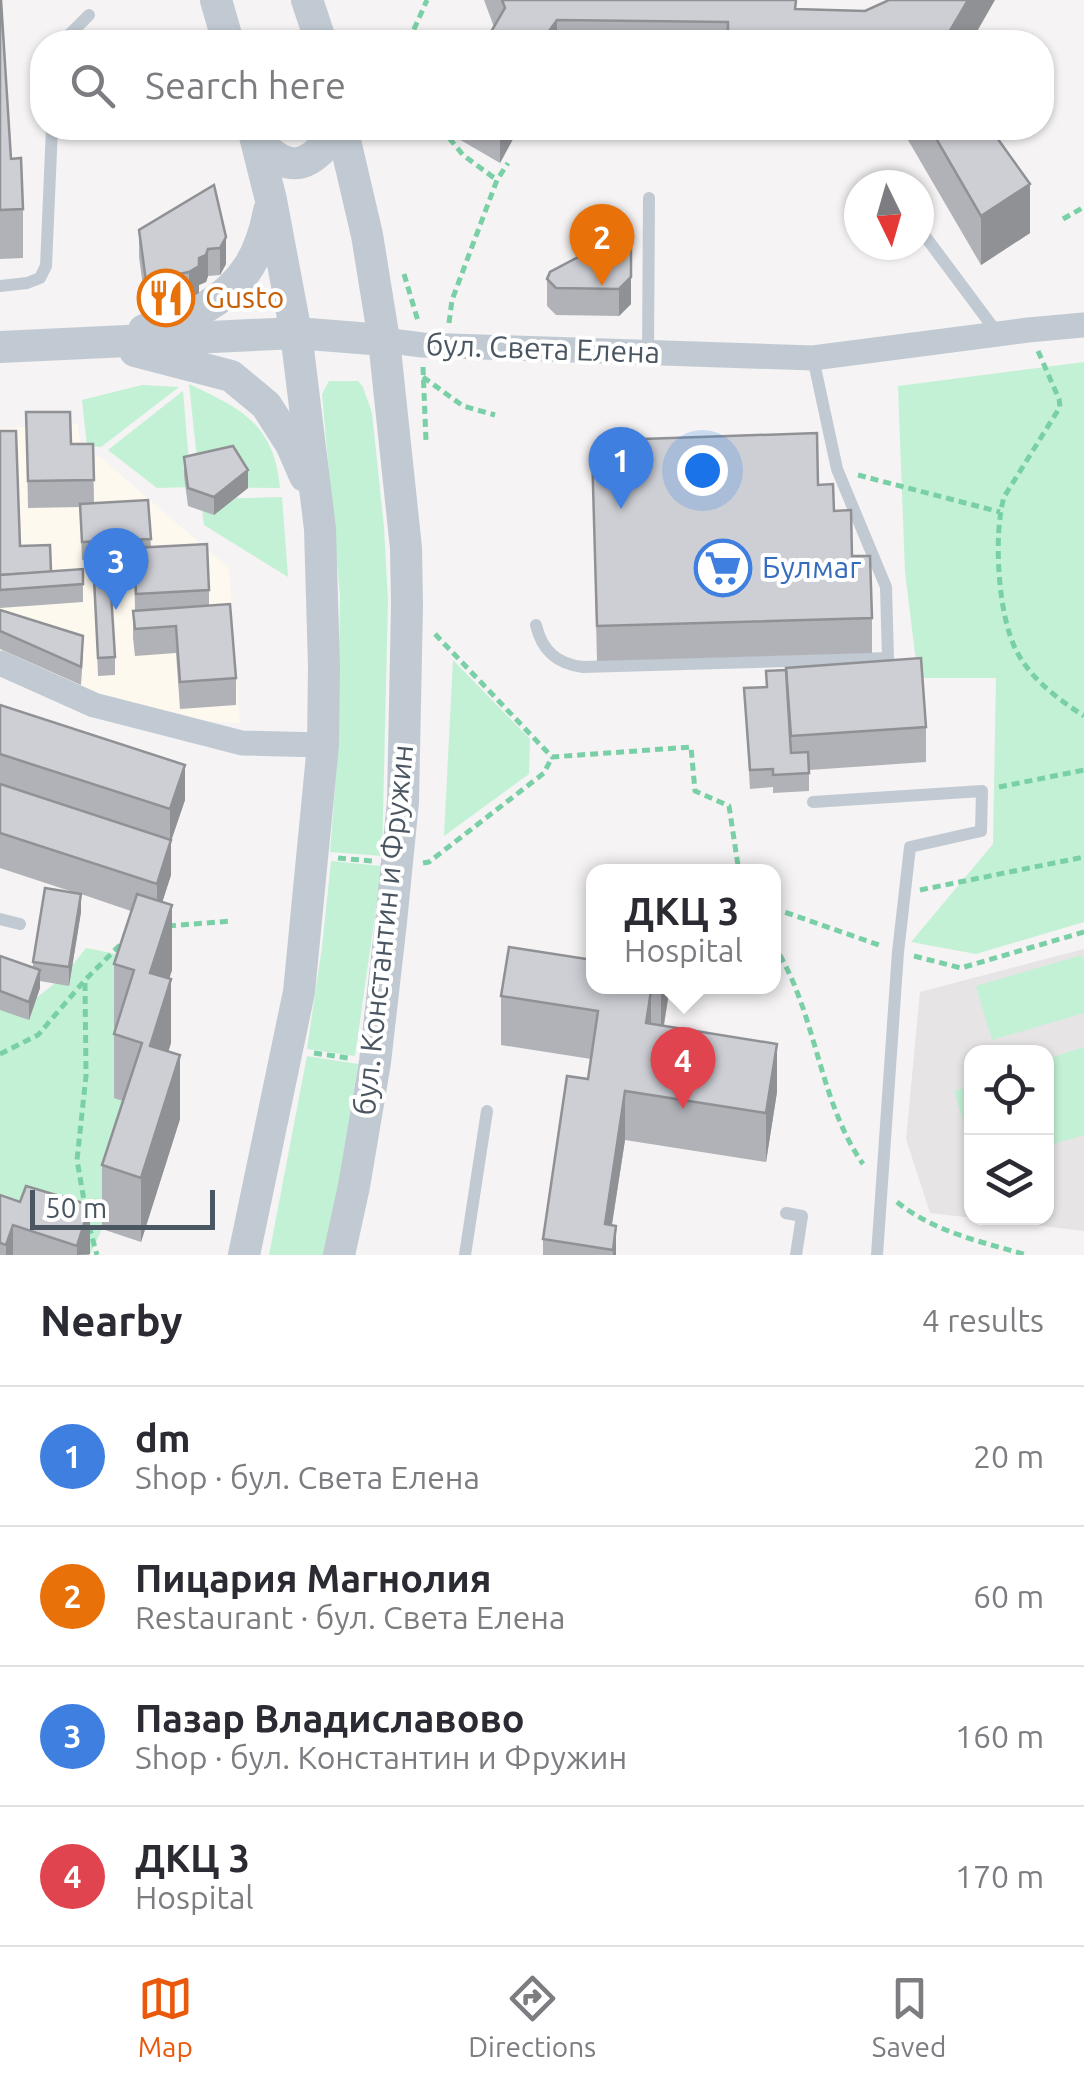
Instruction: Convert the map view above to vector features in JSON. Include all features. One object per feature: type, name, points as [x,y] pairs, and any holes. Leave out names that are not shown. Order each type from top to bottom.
[{"type":"street","points":[[216,0],[225,30]]},
{"type":"street","points":[[308,0],[317,30]]},
{"type":"street","points":[[244,1255],[299,992],[322,745],[324,655],[320,529],[296,333],[257,140]]},
{"type":"street","points":[[260,140],[268,152],[283,162],[312,159],[330,140]]},
{"type":"street","name":"бул. Константин и Фружин","points":[[340,1255],[376,1062],[390,939],[403,802],[407,604],[406,548],[384,340],[367,235],[343,140]]},
{"type":"street","points":[[106,343],[204,309],[231,287],[252,265],[264,239],[270,200]]},
{"type":"street","name":"бул. Света Елена","points":[[0,347],[296,333],[447,346],[813,358],[1084,326]]},
{"type":"street","points":[[106,343],[231,376],[266,405],[291,444],[315,498]]},
{"type":"street","points":[[0,663],[94,705],[242,743],[322,745]]},
{"type":"lane","points":[[74,30],[90,15]]},
{"type":"lane","points":[[0,286],[40,278],[46,266],[51,140]]},
{"type":"lane","points":[[648,354],[650,198]]},
{"type":"lane","points":[[934,248],[998,334]]},
{"type":"lane","points":[[536,625],[546,650],[556,659],[582,667],[888,658],[886,587],[837,469],[813,358]]},
{"type":"lane","points":[[813,802],[982,791],[980,831],[910,847],[898,952],[878,1255]]},
{"type":"lane","points":[[0,918],[20,924]]},
{"type":"lane","points":[[465,1255],[488,1111]]},
{"type":"lane","points":[[786,1213],[802,1216],[796,1255]]},
{"type":"path","points":[[413,30],[427,0]]},
{"type":"path","points":[[450,140],[462,155],[497,180]]},
{"type":"path","points":[[447,346],[452,300],[497,180],[508,163]]},
{"type":"path","points":[[1063,219],[1084,207]]},
{"type":"path","points":[[1028,330],[1060,407],[1013,481],[1000,512],[1002,594],[1015,649],[1043,686],[1084,716]]},
{"type":"path","points":[[424,377],[463,406],[495,415]]},
{"type":"path","points":[[837,469],[1000,512]]},
{"type":"path","points":[[407,604],[552,758]]},
{"type":"path","points":[[552,758],[691,748],[695,792],[729,806],[738,864]]},
{"type":"path","points":[[429,862],[544,773],[552,758]]},
{"type":"path","points":[[982,791],[1084,770]]},
{"type":"path","points":[[904,894],[1084,857]]},
{"type":"path","points":[[781,911],[898,952],[961,968],[1084,932]]},
{"type":"path","points":[[156,927],[232,921]]},
{"type":"path","points":[[0,1054],[38,1035],[120,943],[132,936]]},
{"type":"path","points":[[85,980],[86,1076],[77,1160],[86,1208]]},
{"type":"path","points":[[89,1224],[97,1255]]},
{"type":"shaded area","points":[[78,424],[82,458],[99,456],[229,568],[240,723],[182,720],[100,701],[0,652],[0,428]]},
{"type":"shaded area","points":[[1084,949],[1084,1231],[1033,1225],[1054,1225],[1054,1045],[964,1045],[964,1217],[930,1213],[906,1139],[920,992]]},
{"type":"green space","points":[[1084,362],[1084,922],[976,954],[911,942],[993,844],[996,678],[918,678],[905,572],[898,386]]},
{"type":"green space","points":[[329,381],[358,381],[372,413],[388,600],[382,856],[330,852],[337,761],[340,596],[322,394]]},
{"type":"green space","points":[[189,384],[252,421],[271,448],[280,488],[200,487]]},
{"type":"green space","points":[[142,385],[179,387],[101,447],[87,446],[82,400]]},
{"type":"green space","points":[[183,391],[191,487],[157,488],[108,450]]},
{"type":"green space","points":[[282,497],[288,577],[204,525],[201,499]]},
{"type":"green space","points":[[453,660],[530,739],[529,774],[444,836]]},
{"type":"green space","points":[[331,861],[382,866],[355,1056],[307,1049]]},
{"type":"green space","points":[[86,948],[137,958],[114,1028],[134,1035],[142,1107],[90,1254],[0,1244],[0,991],[36,998],[63,977]]},
{"type":"green space","points":[[1082,955],[1084,1013],[992,1040],[976,986]]},
{"type":"green space","points":[[1084,1047],[1084,1135],[1054,1144],[1054,1135],[1054,1057]]},
{"type":"green space","points":[[307,1056],[358,1064],[341,1173],[323,1255],[269,1255]]},
{"type":"green space","points":[[964,1088],[964,1123],[954,1091]]},
{"type":"building","points":[[0,0],[11,159],[21,158],[23,209],[0,210]]},
{"type":"building","points":[[502,0],[796,0],[795,9],[865,11],[889,0],[968,0],[950,30],[728,30],[728,22],[557,20],[550,30],[492,30],[505,8]]},
{"type":"building","points":[[937,140],[999,140],[1030,184],[981,216]]},
{"type":"building","points":[[214,185],[226,237],[220,248],[208,249],[199,258],[199,266],[189,272],[146,281],[139,230]]},
{"type":"building","points":[[614,238],[625,238],[631,247],[631,277],[619,289],[556,288],[547,279],[550,272]]},
{"type":"building","points":[[26,412],[70,412],[71,444],[93,444],[94,480],[28,481]]},
{"type":"building","points":[[0,431],[16,431],[20,546],[50,545],[51,572],[0,575]]},
{"type":"building","name":"Булмаг","points":[[817,433],[818,485],[833,484],[834,511],[851,510],[852,556],[870,556],[872,618],[597,626],[592,450],[643,449],[643,439]]},
{"type":"building","points":[[233,446],[248,470],[214,497],[188,488],[184,457]]},
{"type":"building","points":[[148,500],[151,539],[82,542],[80,504]]},
{"type":"building","points":[[207,544],[209,590],[136,594],[134,548]]},
{"type":"building","points":[[83,569],[83,584],[0,590],[0,575]]},
{"type":"building","points":[[110,577],[115,657],[98,658],[94,578]]},
{"type":"building","points":[[230,604],[236,678],[180,682],[176,626],[135,629],[133,611]]},
{"type":"building","points":[[0,610],[83,636],[81,667],[0,631]]},
{"type":"building","points":[[921,658],[926,727],[791,736],[786,668]]},
{"type":"building","points":[[786,670],[791,753],[808,752],[809,773],[773,775],[773,769],[750,770],[744,688],[767,687],[766,671]]},
{"type":"building","points":[[0,705],[185,765],[170,809],[0,754]]},
{"type":"building","points":[[0,784],[171,840],[157,884],[0,833]]},
{"type":"building","points":[[45,888],[81,894],[69,967],[33,962]]},
{"type":"building","points":[[137,894],[172,905],[150,973],[171,979],[150,1046],[180,1055],[141,1178],[102,1165],[142,1043],[114,1034],[134,970],[114,964]]},
{"type":"building","points":[[509,947],[586,959],[586,994],[651,994],[646,1023],[777,1044],[766,1113],[625,1091],[605,1224],[616,1226],[613,1250],[543,1239],[567,1076],[588,1079],[598,1011],[501,996]]},
{"type":"building","points":[[0,956],[40,970],[29,1002],[0,991]]},
{"type":"building","points":[[26,1186],[90,1205],[77,1246],[13,1225],[6,1245],[0,1243],[0,1195],[20,1202]]},
{"type":"place","name":"Пицария Магнолия","points":[[602,286]]},
{"type":"place","name":"Gusto","points":[[166,298]]},
{"type":"place","name":"dm","points":[[621,509]]},
{"type":"place","name":"Булмаг","points":[[723,568]]},
{"type":"place","name":"Пазар Владиславово","points":[[116,610]]},
{"type":"place","name":"ДКЦ 3","points":[[683,1109]]}]
